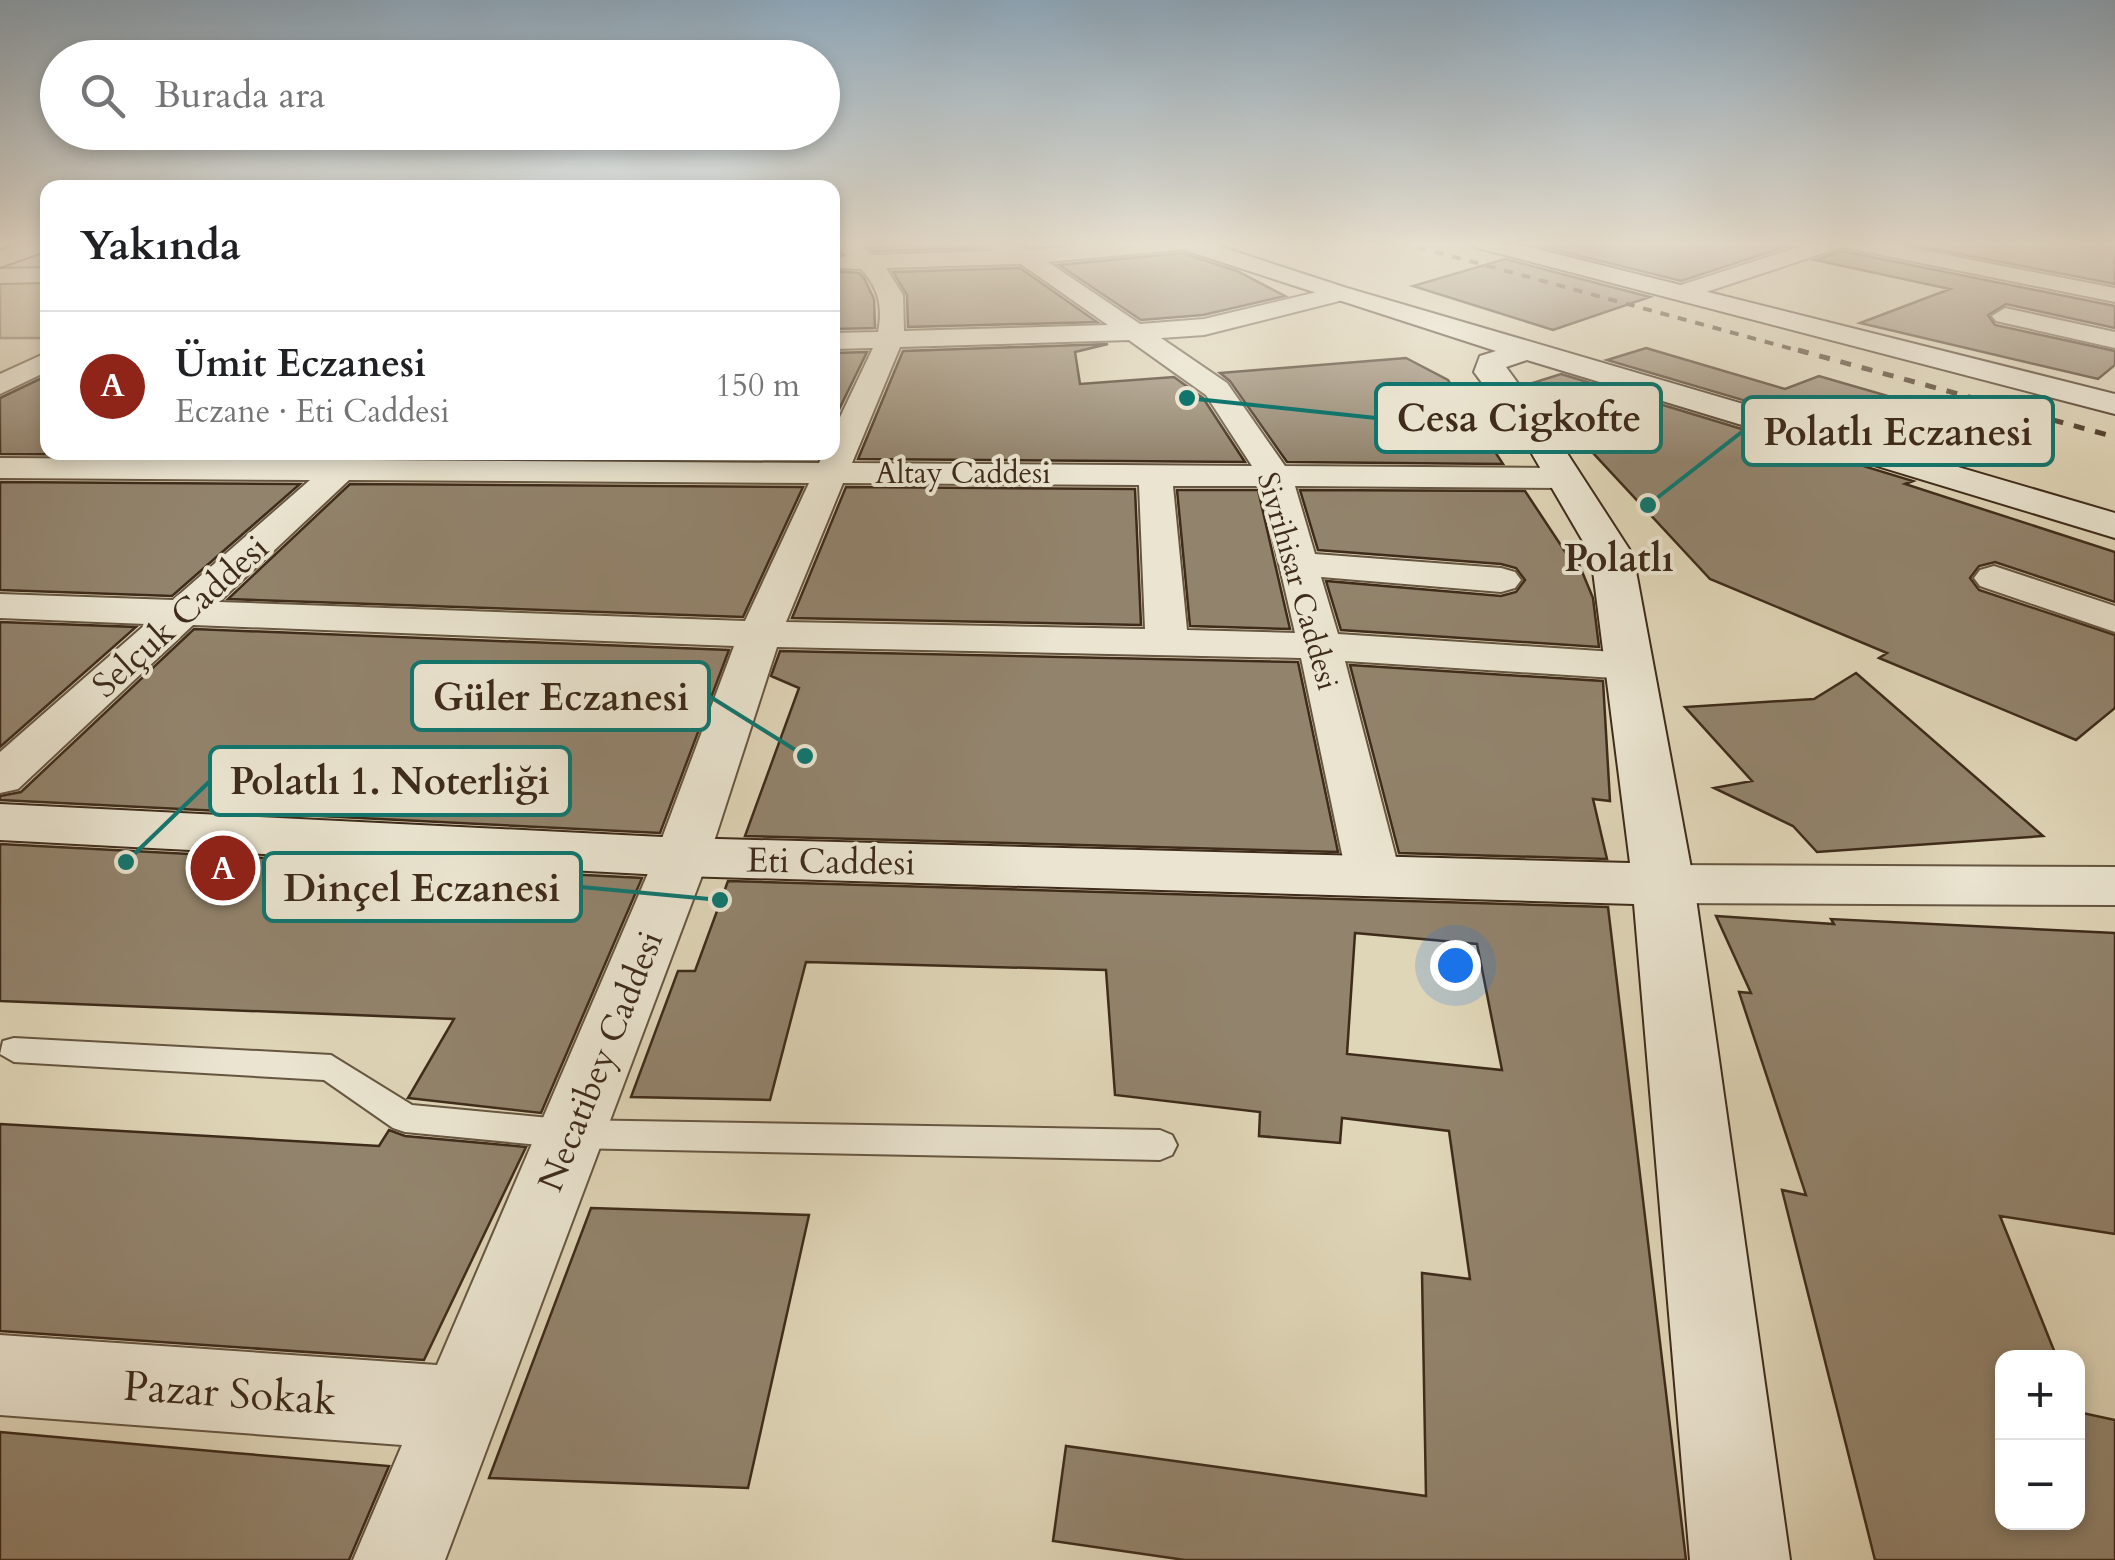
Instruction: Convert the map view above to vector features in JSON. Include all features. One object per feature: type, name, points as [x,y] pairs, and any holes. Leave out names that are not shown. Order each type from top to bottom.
[{"type":"street","name":"Necatibey Caddesi","points":[[840,458],[896,315]]},
{"type":"street","name":"Sivrihisar Caddesi","points":[[1114,315],[1217,389],[1275,476],[1320,646],[1372,874]]},
{"type":"street","points":[[840,341],[1140,332],[1204,326],[1251,315]]},
{"type":"street","points":[[1411,315],[2115,526]]},
{"type":"street","points":[[1771,315],[2115,404]]},
{"type":"street","points":[[2004,316],[2115,340]]},
{"type":"street","points":[[1531,349],[1491,362],[1490,372],[1537,433],[1612,555],[1663,884],[1740,1560]]},
{"type":"street","points":[[0,354],[40,356]]},
{"type":"street","points":[[0,385],[40,362]]},
{"type":"street","name":"Necatibey Caddesi","points":[[399,1560],[682,857],[760,634],[839,460]]},
{"type":"street","name":"Altay Caddesi","points":[[0,468],[351,461],[834,472],[1565,478]]},
{"type":"street","name":"Selçuk Caddesi","points":[[0,778],[351,461]]},
{"type":"street","points":[[1155,474],[1167,644]]},
{"type":"street","points":[[1297,564],[1501,580]]},
{"type":"street","points":[[1994,578],[2115,620]]},
{"type":"street","points":[[0,606],[760,634],[1320,646],[1630,666]]},
{"type":"street","name":"Eti Caddesi","points":[[0,822],[682,857],[1663,884]]},
{"type":"street","points":[[1663,884],[2115,886]]},
{"type":"street","name":"Pazar Sokak","points":[[0,1375],[459,1408]]},
{"type":"lane","points":[[14,1050],[330,1068],[405,1118],[571,1134],[1160,1145]]},
{"type":"shaded area","points":[[0,315],[40,315],[40,338],[0,338]]},
{"type":"building","points":[[840,315],[875,315],[875,328],[840,329]]},
{"type":"building","points":[[908,315],[1087,315],[1097,322],[908,327]]},
{"type":"building","points":[[1133,315],[1204,315],[1203,315],[1141,320]]},
{"type":"building","points":[[1505,315],[1598,315],[1553,330]]},
{"type":"building","points":[[1882,315],[1988,315],[1995,325],[2115,351],[2115,365],[2098,379],[1860,323]]},
{"type":"building","points":[[2055,315],[2115,315],[2115,328]]},
{"type":"building","points":[[1108,344],[1075,352],[1080,384],[1174,377],[1203,398],[1245,462],[858,459],[903,351]]},
{"type":"building","points":[[1646,348],[1785,389],[1819,376],[1995,427],[1948,449],[1968,454],[1953,462],[1607,360]]},
{"type":"building","points":[[867,352],[840,408],[840,353]]},
{"type":"building","points":[[1406,358],[1448,380],[1503,464],[1287,462],[1230,381],[1220,373]]},
{"type":"building","points":[[1561,374],[1913,481],[1905,484],[2115,552],[2115,602],[1995,562],[1979,566],[1970,578],[1979,590],[2115,635],[2115,708],[2076,740],[1879,658],[1887,653],[1710,579],[1529,384]]},
{"type":"building","points":[[40,379],[40,454],[0,454],[0,398]]},
{"type":"building","points":[[0,482],[300,484],[172,596],[0,590]]},
{"type":"building","points":[[350,484],[803,487],[743,617],[228,599]]},
{"type":"building","points":[[846,487],[1135,489],[1141,625],[792,618]]},
{"type":"building","points":[[1177,490],[1258,490],[1290,629],[1190,626]]},
{"type":"building","points":[[1300,490],[1525,491],[1568,556],[1576,557],[1593,598],[1599,647],[1341,630],[1326,581],[1501,596],[1516,592],[1525,580],[1516,568],[1501,564],[1318,550]]},
{"type":"building","points":[[0,622],[136,627],[0,747]]},
{"type":"building","points":[[194,629],[729,650],[660,833],[0,800],[0,796],[21,792]]},
{"type":"building","points":[[780,651],[1298,662],[1338,852],[745,836],[799,688],[771,676]]},
{"type":"building","points":[[1350,665],[1603,681],[1610,801],[1593,799],[1607,859],[1399,853]]},
{"type":"building","points":[[1856,673],[2043,836],[1817,852],[1793,826],[1714,788],[1752,781],[1685,707],[1814,699]]},
{"type":"building","points":[[0,844],[642,878],[541,1113],[408,1098],[454,1019],[0,1001]]},
{"type":"building","points":[[728,881],[1608,907],[1686,1560],[1185,1560],[1053,1541],[1066,1446],[1426,1496],[1422,1273],[1470,1279],[1449,1131],[1342,1118],[1340,1143],[1259,1136],[1260,1112],[1115,1095],[1106,970],[806,962],[770,1100],[631,1097],[678,971],[695,971]],"holes":[[[1355,933],[1477,944],[1502,1070],[1347,1054]]]},
{"type":"building","points":[[1716,916],[2115,933],[2115,1234],[2000,1216],[2054,1350],[1995,1350],[1995,1530],[2085,1530],[2085,1414],[2115,1420],[2115,1560],[1875,1560],[1782,1190],[1806,1195],[1739,992],[1751,993]]},
{"type":"building","points":[[0,1124],[379,1146],[389,1130],[405,1136],[526,1147],[424,1360],[0,1331]]},
{"type":"building","points":[[591,1208],[809,1215],[748,1488],[489,1478]]},
{"type":"building","points":[[0,1432],[389,1466],[349,1560],[0,1560]]},
{"type":"railway","points":[[1667,315],[1807,353]]},
{"type":"railway","points":[[1798,350],[2115,437]]},
{"type":"place","name":"Cesa Cigkofte","points":[[1187,398]]},
{"type":"place","name":"Polatlı Eczanesi","points":[[1648,505]]},
{"type":"place","name":"Güler Eczanesi","points":[[805,756]]},
{"type":"place","name":"Polatlı 1. Noterliği","points":[[126,862]]},
{"type":"place","name":"Ümit Eczanesi","points":[[223,868]]},
{"type":"place","name":"Dinçel Eczanesi","points":[[720,900]]},
{"type":"district","name":"Polatlı","points":[[1619,558]]}]
